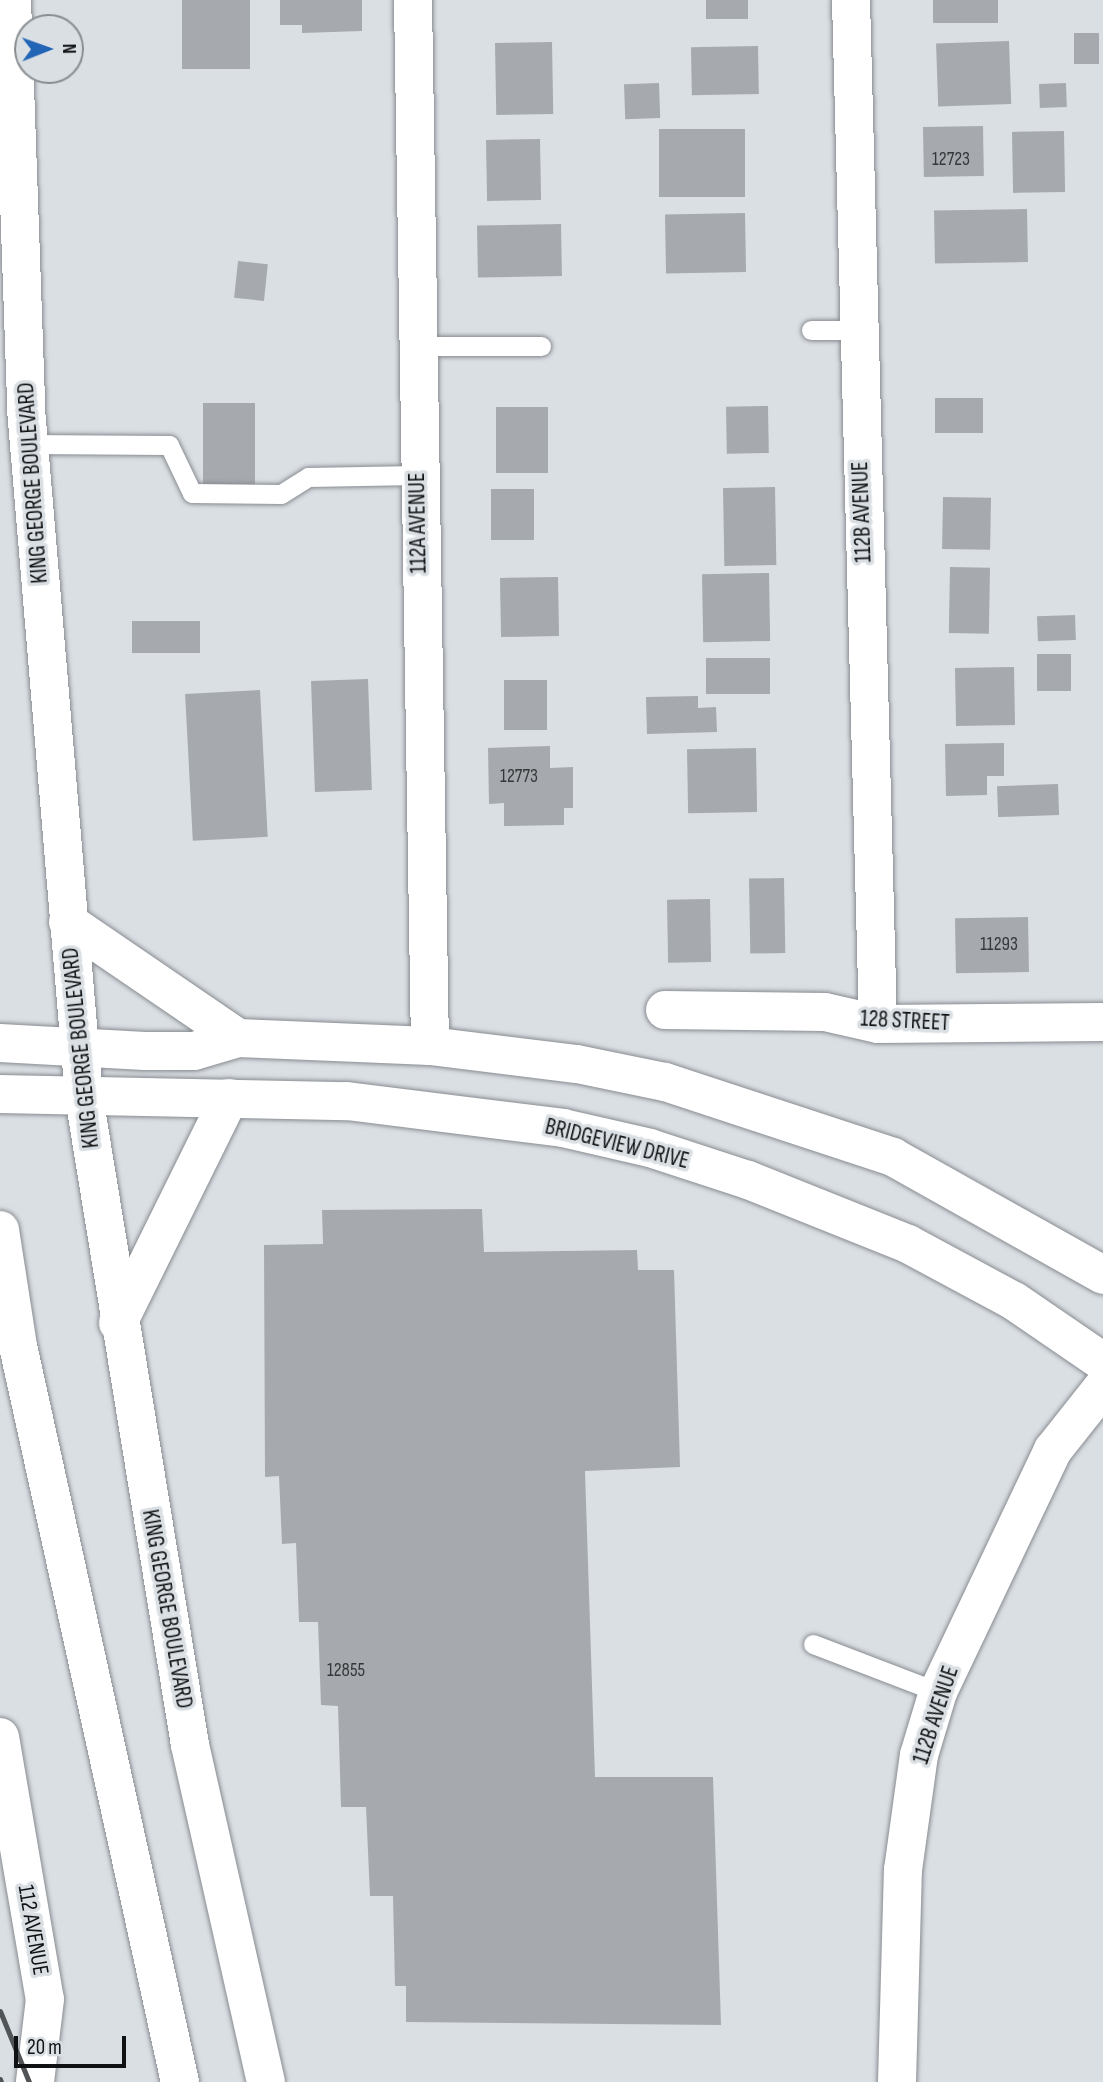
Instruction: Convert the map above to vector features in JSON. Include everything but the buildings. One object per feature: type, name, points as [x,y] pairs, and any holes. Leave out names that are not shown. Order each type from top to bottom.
[{"type":"main road","name":"KING GEORGE BOULEVARD","points":[[12,0],[28,444],[84,1097],[118,1323],[190,1745],[266,2082]]},
{"type":"main road","name":"112A AVENUE","points":[[413,0],[414,345],[430,1046]]},
{"type":"main road","name":"112B AVENUE","points":[[851,0],[856,330],[878,1024]]},
{"type":"main road","points":[[68,922],[238,1038]]},
{"type":"main road","name":"128 STREET","points":[[666,1010],[825,1012],[878,1024],[1103,1023]]},
{"type":"main road","points":[[0,1043],[79,1049],[194,1051],[238,1038],[430,1046],[577,1064],[666,1082],[826,1131],[939,1178],[1103,1275]]},
{"type":"main road","points":[[0,1094],[84,1097]]},
{"type":"main road","name":"BRIDGEVIEW DRIVE","points":[[84,1097],[229,1098],[425,1108],[563,1128],[650,1149],[748,1180],[908,1244],[1014,1301],[1103,1362]]},
{"type":"main road","points":[[118,1323],[229,1098]]},
{"type":"main road","points":[[0,1230],[9,1347],[180,2082]]},
{"type":"main road","name":"112B AVENUE","points":[[897,2082],[902,1870],[919,1755],[938,1692],[1053,1450],[1103,1387]]},
{"type":"main road","name":"112 AVENUE","points":[[0,1737],[45,1999],[34,2082]]},
{"type":"lane","points":[[811,330],[856,330]]},
{"type":"lane","points":[[414,345],[541,346]]},
{"type":"lane","points":[[28,444],[169,445],[192,493],[281,494],[307,477],[417,475]]},
{"type":"lane","points":[[813,1644],[938,1692]]},
{"type":"railway","points":[[0,2011],[29,2082]]}]
